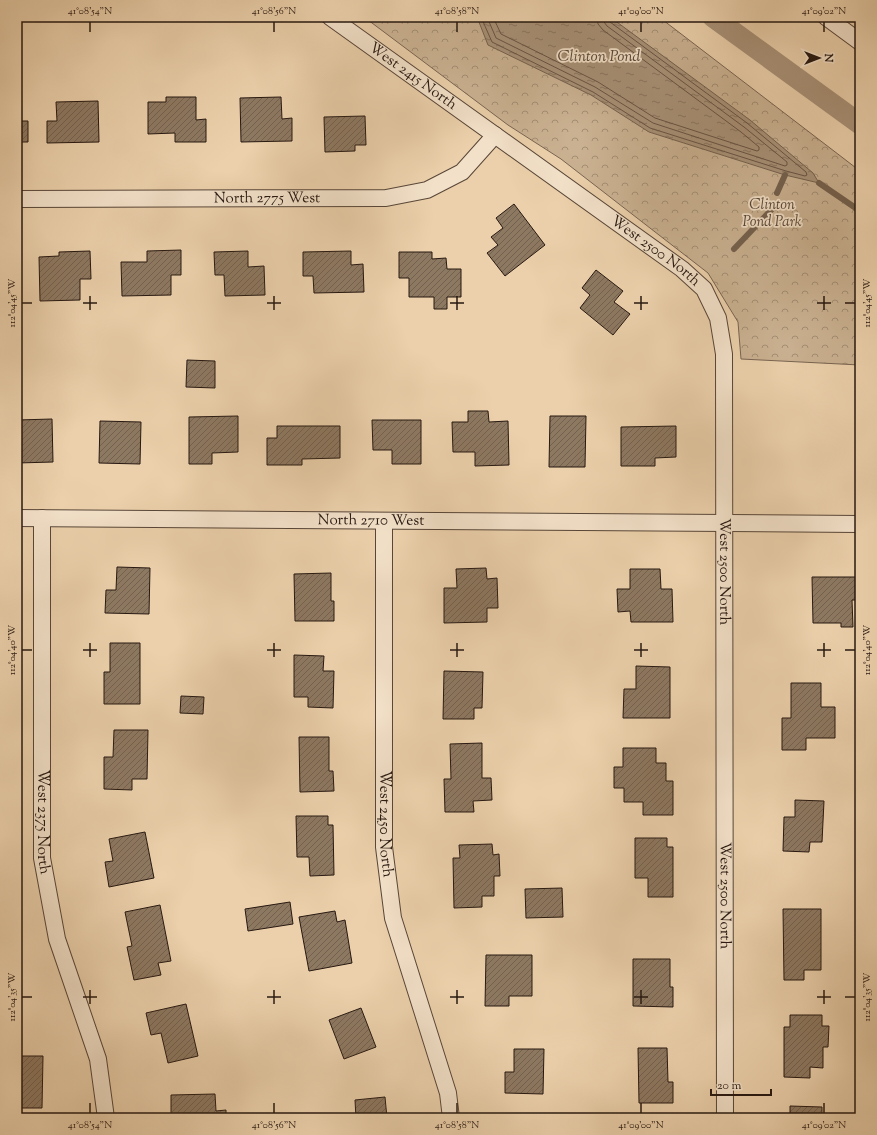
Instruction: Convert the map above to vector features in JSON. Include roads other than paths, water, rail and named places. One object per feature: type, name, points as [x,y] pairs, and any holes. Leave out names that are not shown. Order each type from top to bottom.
[{"type":"street","name":"West 2415 North","points":[[330,17],[495,135]]},
{"type":"street","points":[[826,17],[860,42]]},
{"type":"street","name":"North 2775 West","points":[[17,199],[386,198],[427,190],[462,172],[495,135]]},
{"type":"street","name":"West 2500 North","points":[[495,135],[682,269],[704,290],[718,318],[724,354],[725,1118]]},
{"type":"street","name":"North 2710 West","points":[[17,518],[860,524]]},
{"type":"street","name":"West 2375 North","points":[[42,518],[42,858],[57,939],[98,1059],[106,1118]]},
{"type":"street","name":"West 2450 North","points":[[384,521],[384,847],[393,918],[448,1093],[451,1118]]},
{"type":"water","name":"Clinton Pond","points":[[477,17],[610,17],[750,120],[813,173],[819,183],[785,175],[649,132],[591,95],[488,45]]},
{"type":"waterway","points":[[713,17],[860,124]]},
{"type":"waterway","points":[[777,193],[785,175]]},
{"type":"waterway","points":[[819,183],[860,211]]},
{"type":"waterway","points":[[734,249],[774,207]]},
{"type":"park label","name":"Clinton Pond Park","points":[[772,214]]}]
